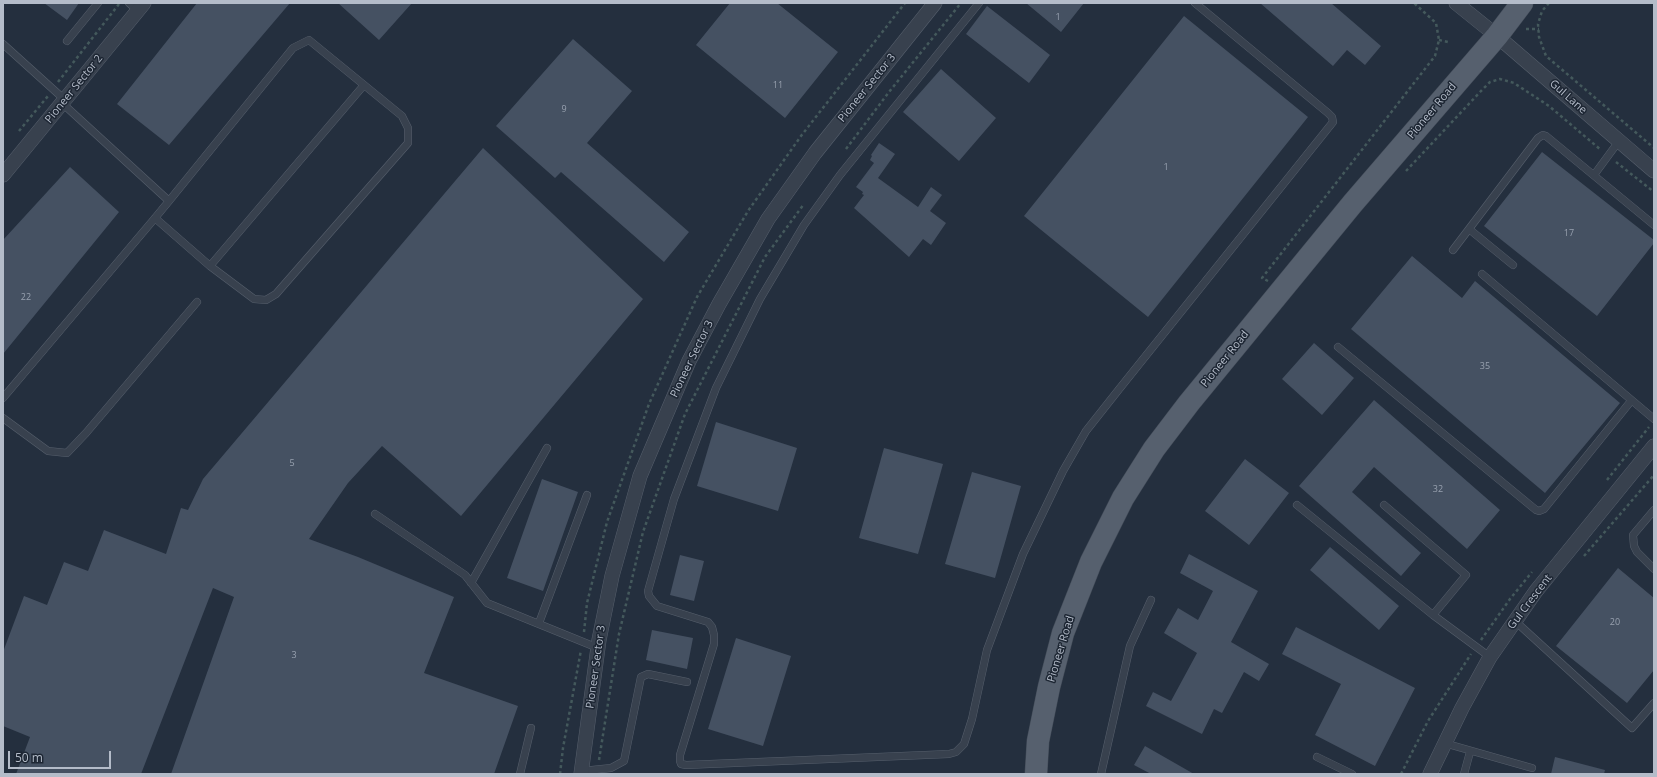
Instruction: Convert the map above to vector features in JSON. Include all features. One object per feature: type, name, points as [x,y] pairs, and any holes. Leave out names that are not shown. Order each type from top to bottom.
[{"type":"main road","name":"Pioneer Road","points":[[1036,774],[1038,741],[1049,687],[1063,633],[1092,562],[1123,498],[1154,449],[1189,403],[1353,203],[1489,29],[1522,3]]},
{"type":"street","name":"Pioneer Sector 3","points":[[582,772],[598,648],[612,576],[640,476],[689,362],[719,304],[768,219],[815,153],[935,3]]},
{"type":"street","name":"Gul Lane","points":[[1456,3],[1489,29],[1654,171]]},
{"type":"street","name":"Pioneer Sector 2","points":[[3,175],[137,6]]},
{"type":"street","name":"Gul Crescent","points":[[1430,774],[1444,743],[1490,658],[1515,621],[1536,591],[1654,446]]},
{"type":"lane","points":[[67,40],[98,3]]},
{"type":"lane","points":[[979,3],[840,175],[804,225],[760,298],[716,388],[674,499],[648,590],[649,596],[657,606],[708,622],[712,627],[714,635],[714,644],[680,755],[681,764],[686,766],[949,754],[956,752],[964,744],[972,719],[987,650],[1024,554],[1070,458],[1086,431],[1332,122],[1332,117],[1328,113],[1200,4]]},
{"type":"lane","points":[[3,398],[155,218],[293,48],[309,40],[402,116],[408,128],[408,143],[276,294],[266,300],[254,299],[210,266],[155,218]]},
{"type":"lane","points":[[3,44],[169,201]]},
{"type":"lane","points":[[210,266],[364,85]]},
{"type":"lane","points":[[1453,250],[1540,136],[1546,136],[1654,224]]},
{"type":"lane","points":[[1594,175],[1619,141]]},
{"type":"lane","points":[[1469,229],[1513,265]]},
{"type":"lane","points":[[1482,274],[1654,419]]},
{"type":"lane","points":[[3,418],[48,451],[67,453],[86,433],[197,302]]},
{"type":"lane","points":[[1338,347],[1539,511],[1544,508],[1631,401]]},
{"type":"lane","points":[[471,583],[547,448]]},
{"type":"lane","points":[[539,623],[587,495]]},
{"type":"lane","points":[[1297,505],[1490,658]]},
{"type":"lane","points":[[1384,505],[1466,575],[1433,614]]},
{"type":"lane","points":[[1654,510],[1632,535],[1637,552],[1654,569]]},
{"type":"lane","points":[[375,514],[465,575],[487,603],[598,648]]},
{"type":"lane","points":[[1101,774],[1130,646],[1151,600]]},
{"type":"lane","points":[[1515,621],[1632,728],[1654,703]]},
{"type":"lane","points":[[582,772],[611,768],[624,762],[641,677],[648,674],[687,682]]},
{"type":"lane","points":[[520,774],[531,728]]},
{"type":"lane","points":[[1444,743],[1470,752],[1532,768]]},
{"type":"lane","points":[[1464,774],[1470,752]]},
{"type":"lane","points":[[1317,757],[1352,774]]},
{"type":"path","points":[[99,30],[120,3]]},
{"type":"path","points":[[1281,290],[1262,278],[1435,56],[1439,40],[1436,23],[1414,3]]},
{"type":"path","points":[[1549,3],[1542,11],[1538,24],[1539,37],[1546,56],[1654,148]]},
{"type":"path","points":[[1526,29],[1539,29]]},
{"type":"path","points":[[1439,40],[1448,42]]},
{"type":"path","points":[[1487,75],[1490,82]]},
{"type":"path","points":[[1402,176],[1490,82],[1500,80],[1514,83],[1549,106],[1654,192]]},
{"type":"path","points":[[1580,561],[1654,474]]},
{"type":"building","points":[[44,3],[79,3],[67,20]]},
{"type":"building","points":[[197,3],[290,3],[169,145],[117,104]]},
{"type":"building","points":[[338,3],[412,3],[379,40]]},
{"type":"building","points":[[730,3],[777,3],[838,52],[785,118],[696,45]]},
{"type":"building","points":[[1026,3],[1084,3],[1061,32]]},
{"type":"building","points":[[1260,3],[1331,3],[1381,46],[1365,65],[1347,50],[1333,66]]},
{"type":"building","points":[[987,6],[1050,55],[1029,83],[966,34]]},
{"type":"building","points":[[1184,16],[1308,117],[1148,317],[1024,216]]},
{"type":"building","points":[[573,39],[632,91],[587,143],[689,232],[664,262],[561,172],[555,178],[496,126]]},
{"type":"building","points":[[941,69],[996,118],[959,161],[903,112]]},
{"type":"building","points":[[879,143],[895,154],[878,178],[918,207],[931,187],[942,195],[930,211],[946,223],[931,245],[923,239],[909,257],[854,208],[864,195],[862,194],[863,192],[856,187],[874,163],[870,160],[871,155]]},
{"type":"building","points":[[483,148],[643,299],[461,516],[382,446],[348,483],[309,539],[358,557],[454,597],[424,673],[518,706],[494,774],[171,774],[234,597],[213,588],[141,774],[16,774],[30,737],[3,726],[3,652],[24,596],[47,605],[64,562],[88,571],[104,530],[166,554],[181,508],[188,510],[203,479]]},
{"type":"building","points":[[1542,152],[1654,240],[1654,243],[1597,316],[1484,226]]},
{"type":"building","points":[[70,167],[119,212],[3,354],[3,240]]},
{"type":"building","points":[[1412,256],[1462,298],[1475,281],[1620,403],[1545,493],[1351,329]]},
{"type":"building","points":[[1314,343],[1354,378],[1322,415],[1282,379]]},
{"type":"building","points":[[1374,400],[1500,510],[1467,549],[1374,467],[1352,492],[1421,553],[1401,576],[1299,486]]},
{"type":"building","points":[[716,422],[797,448],[778,511],[697,486]]},
{"type":"building","points":[[884,448],[943,464],[918,554],[859,538]]},
{"type":"building","points":[[1245,459],[1289,493],[1249,545],[1205,511]]},
{"type":"building","points":[[972,472],[1021,486],[995,578],[945,564]]},
{"type":"building","points":[[542,479],[578,492],[543,591],[507,578]]},
{"type":"building","points":[[1330,547],[1399,606],[1379,630],[1310,570]]},
{"type":"building","points":[[1189,554],[1258,591],[1231,642],[1269,664],[1259,681],[1244,672],[1222,713],[1214,709],[1202,734],[1146,706],[1153,692],[1171,701],[1197,653],[1164,633],[1178,608],[1198,620],[1213,591],[1180,573]]},
{"type":"building","points":[[680,555],[704,561],[694,601],[670,595]]},
{"type":"building","points":[[1618,568],[1654,598],[1654,670],[1627,703],[1556,646]]},
{"type":"building","points":[[1296,627],[1415,688],[1375,766],[1315,735],[1341,684],[1282,654]]},
{"type":"building","points":[[652,630],[693,638],[687,669],[646,660]]},
{"type":"building","points":[[736,638],[791,656],[763,746],[708,729]]},
{"type":"building","points":[[1145,746],[1194,774],[1151,774],[1134,765]]},
{"type":"building","points":[[1555,757],[1605,770],[1604,774],[1551,774]]}]
